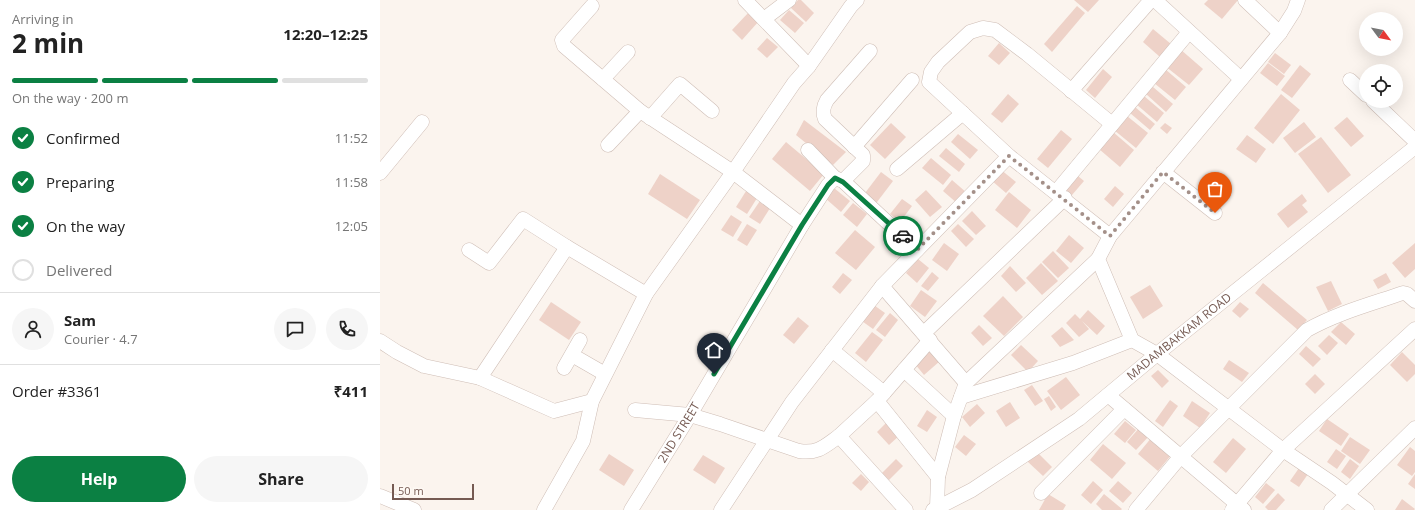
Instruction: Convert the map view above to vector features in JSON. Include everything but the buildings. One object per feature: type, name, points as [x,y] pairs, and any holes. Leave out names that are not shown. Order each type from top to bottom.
[{"type":"street","points":[[745,0],[809,66]]},
{"type":"street","points":[[764,19],[789,0]]},
{"type":"street","points":[[1071,91],[1151,0]]},
{"type":"street","points":[[1155,0],[1241,79]]},
{"type":"street","points":[[1245,0],[1280,33]]},
{"type":"street","points":[[936,509],[938,477],[954,416],[966,383],[1098,259],[1110,236],[1280,33],[1294,11],[1298,0]]},
{"type":"street","points":[[544,510],[583,441],[592,401],[646,294],[794,84],[809,66],[851,2]]},
{"type":"street","points":[[592,6],[562,40],[564,46],[645,114],[733,172],[802,225]]},
{"type":"street","points":[[1110,236],[1009,156],[929,82],[931,72],[938,62],[970,32],[983,28],[995,30],[1027,54],[1112,124]]},
{"type":"street","points":[[635,410],[690,415],[799,451],[810,453],[824,447],[839,436],[881,397],[904,370],[927,337],[1060,195],[1112,124],[1189,32]]},
{"type":"street","points":[[870,51],[827,100],[824,107],[823,113],[825,119],[854,147],[912,80]]},
{"type":"street","points":[[603,79],[628,52]]},
{"type":"street","points":[[1350,80],[1359,88]]},
{"type":"street","points":[[608,145],[680,84],[712,111]]},
{"type":"street","points":[[1380,108],[1415,141]]},
{"type":"street","points":[[897,169],[963,113]]},
{"type":"street","points":[[380,174],[422,122]]},
{"type":"street","name":"2ND STREET","points":[[630,510],[690,415],[802,225],[828,185],[839,180],[863,160],[863,155],[854,147]]},
{"type":"street","name":"MADAMBAKKAM ROAD","points":[[936,509],[972,490],[1079,419],[1157,354],[1415,147]]},
{"type":"street","points":[[808,150],[917,250]]},
{"type":"street","points":[[721,510],[792,402],[882,286],[1009,156]]},
{"type":"street","points":[[1163,172],[1215,213]]},
{"type":"street","points":[[469,250],[489,262],[523,219],[646,294]]},
{"type":"street","points":[[480,378],[567,247]]},
{"type":"street","points":[[1098,259],[1132,340],[1157,354],[1284,450],[1347,494],[1367,510]]},
{"type":"street","points":[[882,286],[966,383]]},
{"type":"street","points":[[1136,510],[1181,456],[1302,335],[1316,325],[1368,304],[1403,293],[1407,294],[1415,301]]},
{"type":"street","points":[[1108,395],[1181,456],[1238,508],[1284,450],[1415,329]]},
{"type":"street","points":[[564,368],[580,340]]},
{"type":"street","points":[[961,397],[1073,363],[1132,340]]},
{"type":"street","points":[[380,341],[424,366],[480,378],[554,411],[592,401]]},
{"type":"street","points":[[832,350],[881,397],[938,477]]},
{"type":"street","points":[[572,355],[606,374]]},
{"type":"street","points":[[904,370],[954,416]]},
{"type":"street","points":[[1041,493],[1124,409]]},
{"type":"street","points":[[1331,510],[1415,428]]},
{"type":"street","points":[[839,436],[906,510]]},
{"type":"street","points":[[380,496],[414,510]]},
{"type":"way so far","points":[[903,236],[917,250],[1009,156],[1065,198],[1110,236],[1163,172],[1215,213]]},
{"type":"route","points":[[714,374],[802,225],[828,185],[835,178],[843,182],[903,236]]}]
